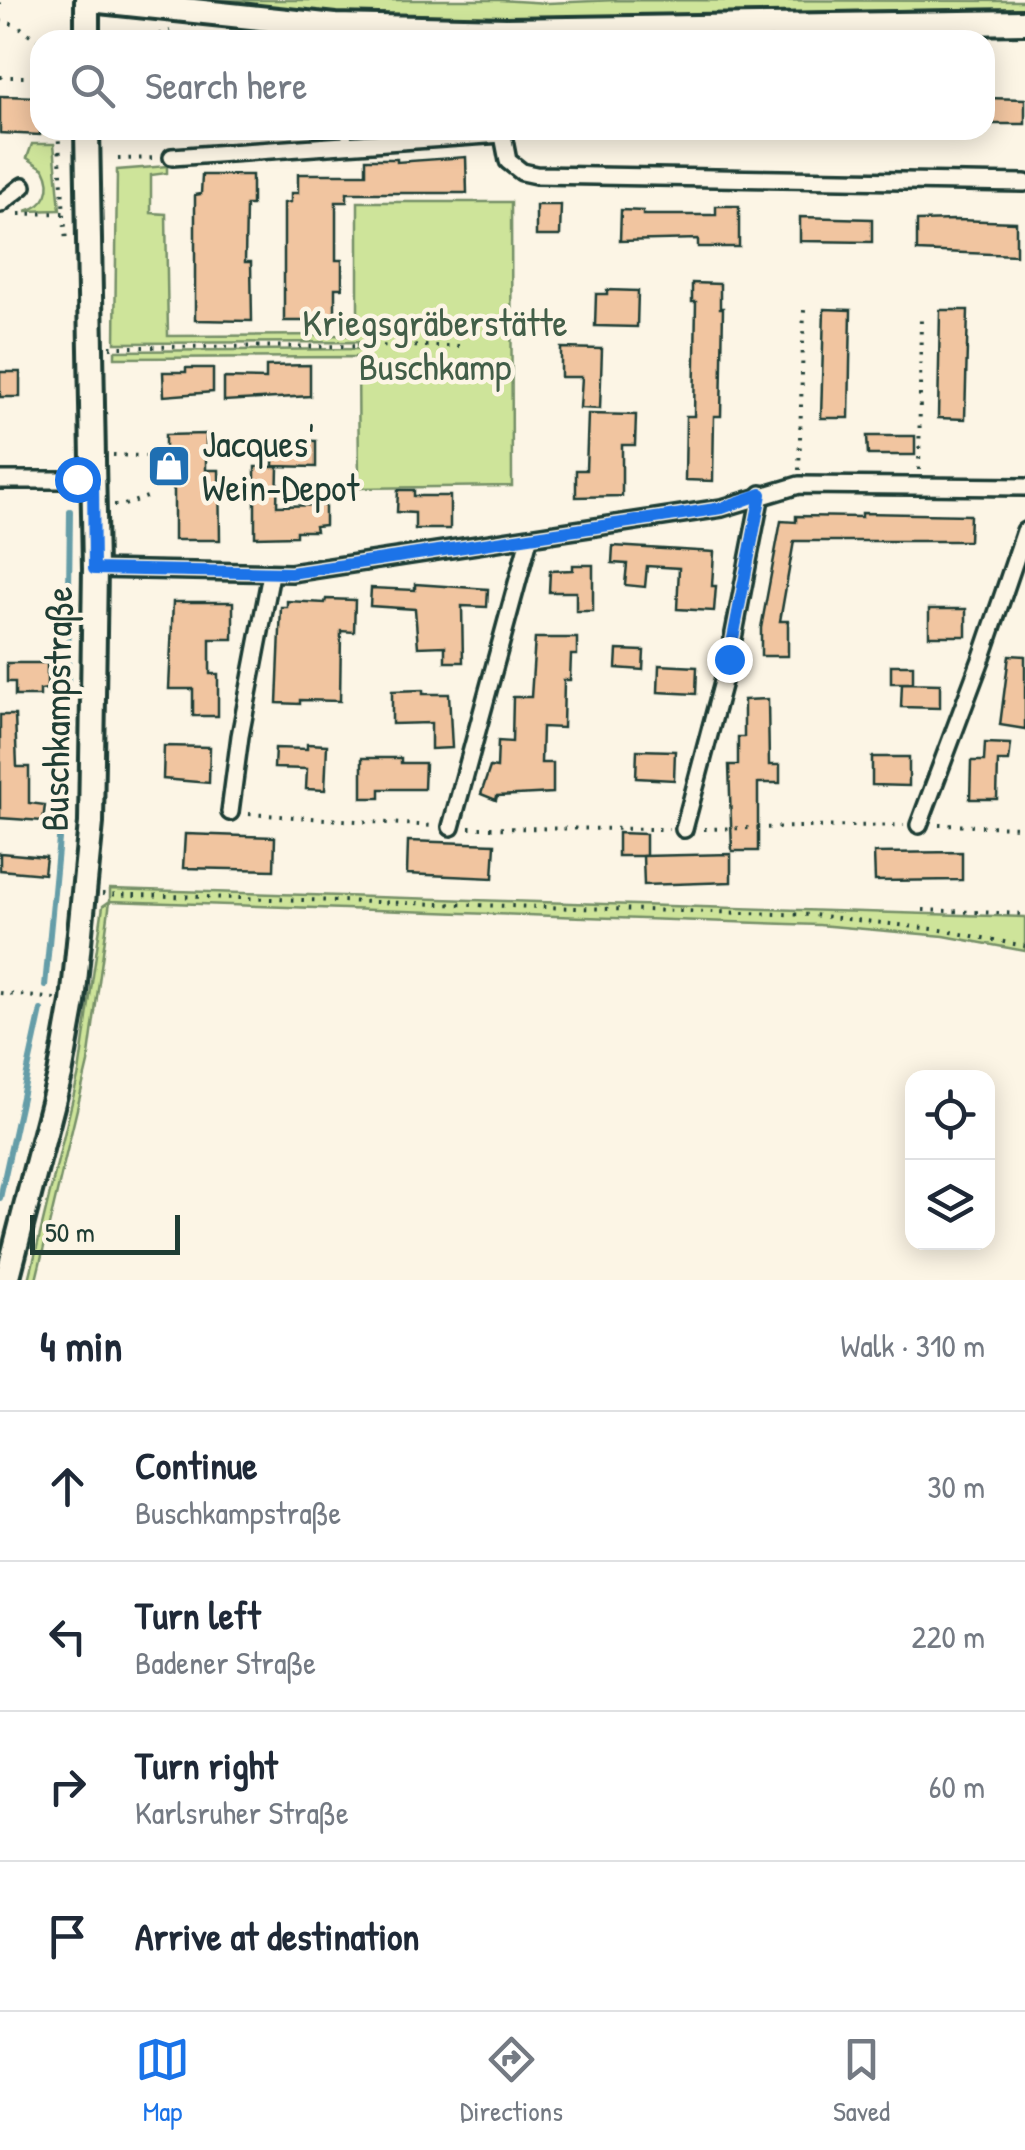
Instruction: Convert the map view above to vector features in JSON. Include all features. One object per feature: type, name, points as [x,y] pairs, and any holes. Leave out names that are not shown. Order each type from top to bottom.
[{"type":"main road","points":[[88,30],[89,0],[335,26],[506,30],[1025,22]]},
{"type":"main road","name":"Buschkampstraße","points":[[7,1280],[60,1074],[86,894],[93,756],[94,569],[87,140]]},
{"type":"street","points":[[172,157],[328,140]]},
{"type":"street","points":[[504,140],[508,161],[522,172],[536,176],[1025,183]]},
{"type":"street","points":[[1,204],[23,186]]},
{"type":"street","points":[[0,480],[94,492]]},
{"type":"street","points":[[94,569],[271,574],[722,508],[799,485],[1025,486]]},
{"type":"street","points":[[684,829],[729,659],[761,494]]},
{"type":"street","points":[[919,825],[1025,531]]},
{"type":"street","points":[[452,828],[529,539]]},
{"type":"street","points":[[230,812],[240,736],[271,574]]},
{"type":"path","points":[[0,21],[17,25],[30,35]]},
{"type":"path","points":[[0,77],[30,77]]},
{"type":"path","points":[[59,140],[66,251]]},
{"type":"path","points":[[118,160],[172,157]]},
{"type":"path","points":[[1,204],[19,214],[64,213]]},
{"type":"path","points":[[799,485],[804,310]]},
{"type":"path","points":[[918,486],[921,315]]},
{"type":"path","points":[[90,347],[461,346]]},
{"type":"path","points":[[93,455],[146,456]]},
{"type":"path","points":[[94,492],[124,505],[147,497]]},
{"type":"path","points":[[230,812],[452,828],[1025,826]]},
{"type":"path","points":[[86,894],[814,915],[942,930],[1025,946]]},
{"type":"path","points":[[923,910],[1025,914]]},
{"type":"path","points":[[0,993],[52,998]]},
{"type":"green space","points":[[189,0],[1025,1],[1025,8],[523,17],[324,13]]},
{"type":"green space","points":[[32,144],[54,144],[60,210],[26,211],[44,200],[48,189],[44,169],[27,158]]},
{"type":"green space","name":"Kriegsgräberstätte Buschkamp","points":[[167,166],[167,173],[151,175],[151,213],[166,214],[168,336],[358,335],[358,202],[511,202],[512,486],[359,488],[358,357],[115,358],[115,351],[358,349],[358,342],[115,343],[117,170]]},
{"type":"green space","points":[[110,889],[1025,917],[1025,951],[944,936],[819,925],[110,901]]},
{"type":"green space","points":[[110,901],[88,1063],[36,1280],[29,1280],[79,1073],[103,906]]},
{"type":"building","points":[[0,96],[30,97],[30,134],[0,133]]},
{"type":"building","points":[[995,98],[1025,99],[1025,124],[995,124]]},
{"type":"building","points":[[466,157],[467,193],[347,193],[347,202],[336,202],[336,260],[342,260],[342,288],[335,288],[335,321],[284,321],[284,203],[291,202],[291,193],[298,193],[298,174],[366,174],[366,159],[397,162]]},
{"type":"building","points":[[202,175],[252,175],[252,205],[246,205],[245,262],[251,262],[252,321],[195,320],[195,195],[201,194]]},
{"type":"building","points":[[536,205],[561,205],[560,236],[536,236]]},
{"type":"building","points":[[716,206],[739,206],[739,247],[698,247],[698,239],[620,241],[621,210],[643,211],[643,215],[716,215]]},
{"type":"building","points":[[800,217],[872,219],[872,242],[800,241]]},
{"type":"building","points":[[917,221],[1016,222],[1016,255],[917,251]]},
{"type":"building","points":[[692,283],[720,284],[723,308],[721,416],[714,416],[713,481],[685,480],[686,416],[694,416],[696,302],[692,302]]},
{"type":"building","points":[[607,290],[638,291],[637,327],[595,326],[596,294],[607,294]]},
{"type":"building","points":[[824,309],[851,310],[849,418],[821,418]]},
{"type":"building","points":[[940,310],[968,310],[965,419],[938,418]]},
{"type":"building","points":[[561,348],[602,349],[600,409],[580,408],[582,377],[561,377]]},
{"type":"building","points":[[310,365],[310,396],[224,401],[224,378],[266,379],[266,366]]},
{"type":"building","points":[[186,368],[213,368],[213,392],[164,396],[163,372],[186,372]]},
{"type":"building","points":[[0,372],[20,372],[20,397],[0,397]]},
{"type":"building","points":[[588,414],[636,415],[635,445],[622,445],[622,496],[576,497],[576,470],[586,470]]},
{"type":"building","points":[[206,434],[206,470],[219,470],[220,540],[174,540],[174,490],[160,479],[165,474],[165,435]]},
{"type":"building","points":[[867,436],[915,436],[915,455],[868,455]]},
{"type":"building","points":[[274,440],[316,441],[316,467],[273,466]]},
{"type":"building","points":[[255,467],[278,467],[277,506],[325,505],[325,525],[315,526],[316,531],[296,531],[296,536],[255,537]]},
{"type":"building","points":[[398,490],[414,490],[414,496],[450,496],[450,529],[415,529],[415,513],[397,512]]},
{"type":"building","points":[[862,513],[970,515],[969,541],[794,541],[780,621],[788,621],[788,656],[761,656],[761,628],[781,521],[796,522],[796,516],[862,517]]},
{"type":"building","points":[[613,546],[714,552],[714,611],[677,609],[679,568],[647,566],[645,587],[625,585],[627,564],[612,563]]},
{"type":"building","points":[[573,565],[593,565],[593,611],[576,611],[576,592],[549,592],[550,571],[573,570]]},
{"type":"building","points":[[415,584],[488,589],[487,607],[462,606],[463,662],[445,662],[445,646],[418,647],[415,609],[370,606],[371,588],[415,590]]},
{"type":"building","points":[[326,599],[355,600],[354,632],[341,631],[340,701],[277,703],[281,607],[287,607],[287,601],[325,603]]},
{"type":"building","points":[[173,602],[233,602],[233,639],[210,639],[210,674],[218,674],[218,716],[193,716],[193,689],[169,689]]},
{"type":"building","points":[[929,609],[966,609],[966,636],[929,636]]},
{"type":"building","points":[[535,638],[577,638],[577,655],[571,655],[570,680],[564,680],[563,728],[542,727],[541,763],[553,763],[553,793],[497,796],[496,800],[481,794],[490,767],[497,768],[498,741],[512,742],[513,697],[531,697]]},
{"type":"building","points":[[617,650],[644,651],[643,670],[616,668]]},
{"type":"building","points":[[1009,655],[1025,656],[1025,729],[1000,725]]},
{"type":"building","points":[[7,663],[47,663],[47,689],[40,690],[40,696],[15,696],[15,682],[7,682]]},
{"type":"building","points":[[659,665],[697,667],[696,694],[658,692]]},
{"type":"building","points":[[891,665],[913,665],[913,683],[903,683],[940,684],[940,708],[901,707],[902,683],[891,683]]},
{"type":"building","points":[[423,690],[423,694],[449,694],[452,748],[431,749],[431,723],[392,724],[392,691]]},
{"type":"building","points":[[768,699],[769,765],[780,765],[780,783],[758,783],[758,851],[732,851],[729,765],[738,765],[738,737],[744,737],[744,700]]},
{"type":"building","points":[[0,715],[15,715],[17,767],[29,767],[29,803],[45,805],[43,821],[0,818]]},
{"type":"building","points":[[985,743],[1011,744],[1009,761],[998,761],[997,799],[970,799],[971,761],[984,761]]},
{"type":"building","points":[[307,744],[327,745],[325,790],[306,789],[307,769],[274,768],[275,748],[307,749]]},
{"type":"building","points":[[164,746],[210,747],[209,783],[163,779]]},
{"type":"building","points":[[637,750],[675,751],[674,780],[636,778]]},
{"type":"building","points":[[872,757],[909,757],[909,786],[872,785]]},
{"type":"building","points":[[362,758],[401,758],[401,763],[425,763],[424,789],[380,789],[380,798],[362,798]]},
{"type":"building","points":[[618,833],[646,834],[646,856],[618,856]]},
{"type":"building","points":[[185,834],[275,837],[274,870],[183,868]]},
{"type":"building","points":[[408,841],[495,844],[493,878],[407,874]]},
{"type":"building","points":[[962,852],[962,880],[875,881],[874,853]]},
{"type":"building","points":[[0,853],[46,857],[44,874],[0,870]]},
{"type":"building","points":[[731,854],[731,882],[644,885],[643,856]]},
{"type":"waterway","points":[[45,986],[67,755],[70,511]]},
{"type":"waterway","points":[[0,1198],[41,1010]]},
{"type":"place","name":"Jacques' Wein-Depot","points":[[169,466]]},
{"type":"route","points":[[77,479],[93,480],[94,569],[240,574],[306,571],[529,539],[722,508],[761,494],[729,659]]}]
